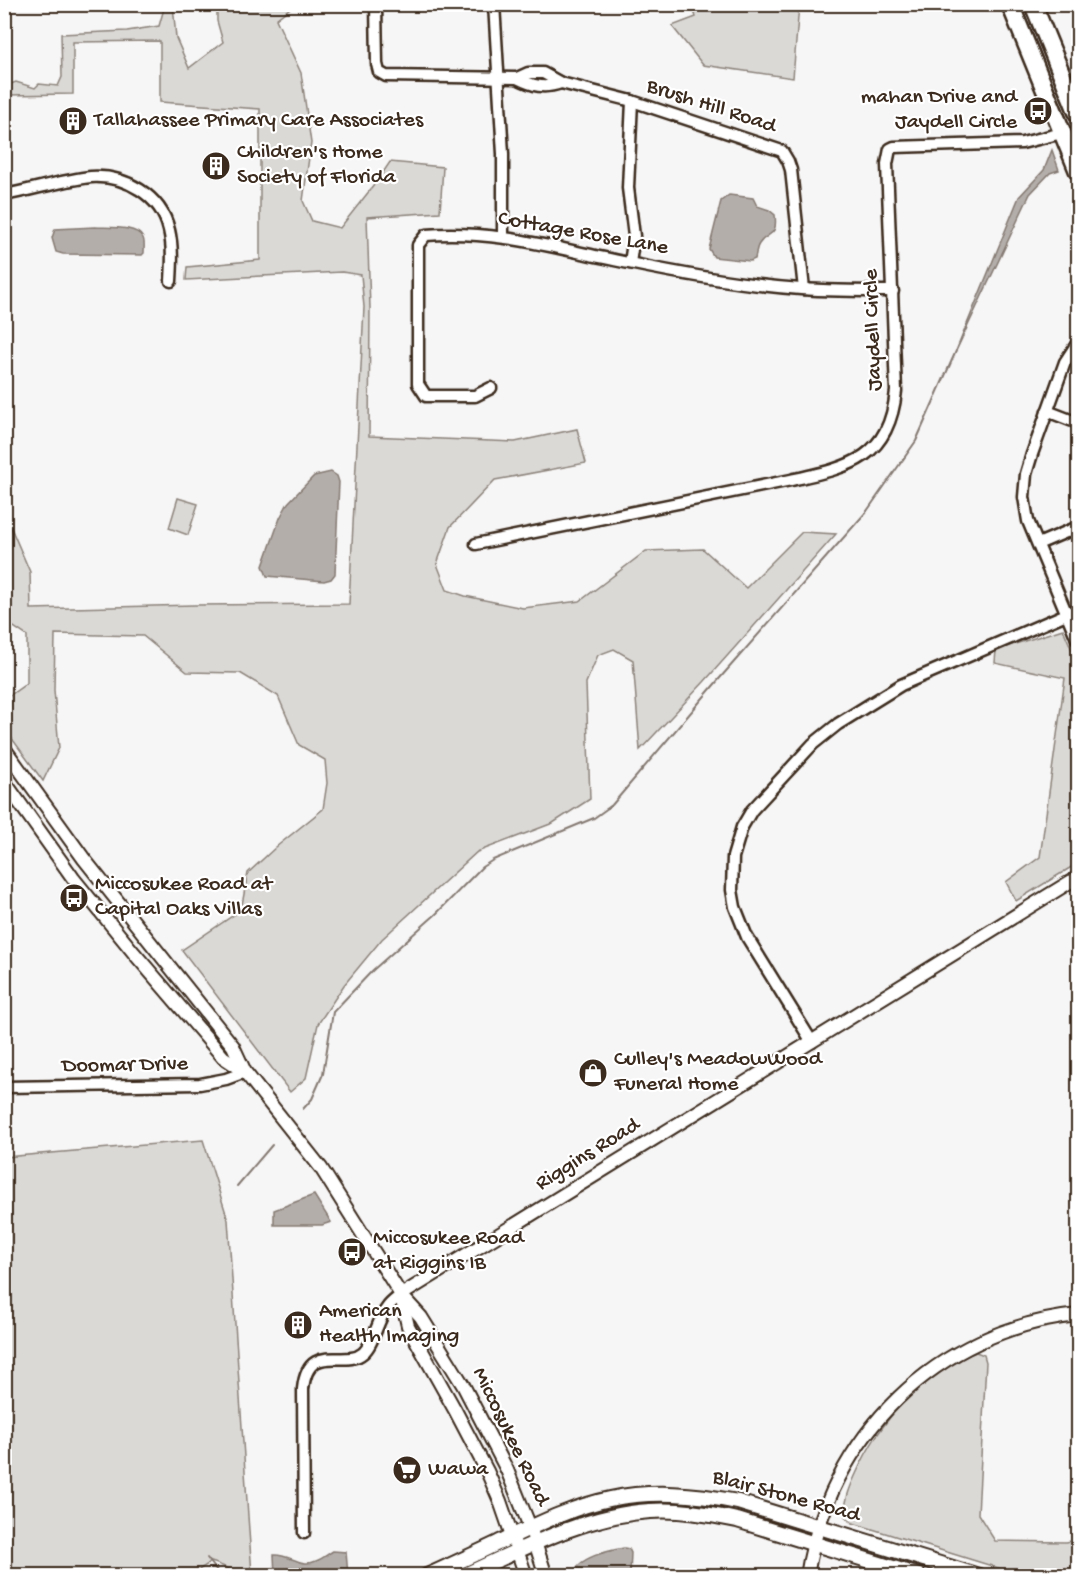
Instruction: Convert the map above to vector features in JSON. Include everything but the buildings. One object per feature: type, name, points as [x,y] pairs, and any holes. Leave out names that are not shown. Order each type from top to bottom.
[{"type":"main road","points":[[1010,4],[1062,133],[1078,166]]},
{"type":"main road","points":[[1033,4],[1078,114]]},
{"type":"main road","points":[[1062,133],[1078,140]]},
{"type":"main road","name":"Blair Stone Road","points":[[427,1575],[530,1527],[578,1508],[607,1499],[659,1493],[707,1496],[738,1502],[979,1575]]},
{"type":"main road","name":"Blair Stone Road","points":[[463,1575],[600,1519],[651,1511],[707,1514],[737,1520],[919,1575]]},
{"type":"street","name":"Brush Hill Road","points":[[376,4],[377,64],[379,72],[386,75],[517,78],[538,87],[550,87],[561,83],[632,101],[782,151],[792,170],[804,289]]},
{"type":"street","points":[[494,4],[503,154],[503,237]]},
{"type":"street","points":[[630,263],[634,236],[628,188],[632,101]]},
{"type":"street","name":"Jaydell Circle","points":[[476,544],[792,480],[853,464],[878,444],[890,422],[895,405],[887,164],[890,149],[1022,143],[1062,133]]},
{"type":"street","points":[[4,195],[89,177],[111,178],[137,187],[155,203],[169,227],[172,257],[171,281]]},
{"type":"street","name":"Cottage Rose Lane","points":[[491,388],[475,396],[434,397],[426,396],[418,384],[417,245],[426,235],[503,237],[630,263],[757,285],[804,289],[893,291]]},
{"type":"street","points":[[1078,342],[1065,362],[1032,454],[1024,486],[1025,509],[1078,641]]},
{"type":"street","points":[[1047,411],[1078,423]]},
{"type":"street","points":[[1038,544],[1078,527]]},
{"type":"street","points":[[812,1042],[747,937],[735,907],[732,890],[733,857],[742,827],[752,810],[813,744],[838,724],[901,685],[1078,609]]},
{"type":"street","name":"Miccosukee Road","points":[[4,748],[113,897],[233,1046],[245,1072],[321,1168],[401,1295],[421,1317],[480,1416],[507,1470],[546,1575]]},
{"type":"street","name":"Miccosukee Road","points":[[4,781],[73,878],[134,954],[223,1057],[245,1072]]},
{"type":"street","name":"Riggins Road","points":[[304,1533],[303,1389],[306,1374],[310,1368],[322,1360],[354,1357],[363,1353],[387,1307],[401,1295],[1078,877]]},
{"type":"street","points":[[97,908],[113,897]]},
{"type":"street","name":"Doomar Drive","points":[[4,1088],[200,1084],[226,1079],[245,1072]]},
{"type":"street","name":"Miccosukee Road","points":[[401,1295],[408,1326],[473,1442],[500,1501],[526,1575]]},
{"type":"street","points":[[807,1575],[818,1526],[836,1481],[862,1439],[891,1404],[942,1361],[981,1340],[1033,1322],[1078,1314]]},
{"type":"shaded area","points":[[165,5],[173,5],[176,38],[189,68],[223,42],[217,21],[217,5],[294,5],[276,19],[301,73],[311,143],[303,201],[312,221],[340,228],[390,162],[443,167],[440,212],[367,217],[370,308],[369,436],[515,442],[577,429],[586,463],[495,480],[450,527],[437,564],[447,590],[523,608],[580,601],[646,551],[703,549],[746,588],[802,532],[836,534],[640,750],[633,660],[614,649],[598,655],[586,683],[590,799],[553,823],[477,852],[382,939],[344,985],[318,1024],[306,1078],[290,1092],[182,950],[241,910],[248,873],[323,809],[327,783],[325,760],[299,745],[278,696],[240,673],[187,672],[143,636],[55,634],[54,690],[59,748],[43,781],[5,729],[5,699],[27,683],[27,636],[5,621],[5,514],[30,572],[31,609],[349,604],[364,307],[361,275],[342,272],[186,280],[187,267],[260,260],[260,109],[160,102],[160,41],[73,42],[73,94],[5,95],[5,86],[16,82],[35,88],[39,84],[58,86],[62,77],[61,34],[127,31],[159,26]]},
{"type":"shaded area","points":[[692,5],[799,5],[793,78],[703,65],[672,26],[696,17]]},
{"type":"shaded area","points":[[1052,150],[1059,170],[1050,173],[1030,194],[956,351],[1019,197],[1044,170]]},
{"type":"shaded area","points":[[729,195],[753,198],[757,206],[775,215],[775,228],[762,240],[757,247],[755,259],[750,261],[714,257],[709,249],[721,201]]},
{"type":"shaded area","points":[[95,227],[134,231],[143,238],[144,253],[142,255],[56,252],[52,238],[55,229]]},
{"type":"shaded area","points":[[331,472],[337,476],[339,482],[335,574],[331,579],[324,581],[267,576],[263,566],[280,518],[288,503],[314,476]]},
{"type":"shaded area","points":[[178,498],[198,504],[188,535],[169,528]]},
{"type":"shaded area","points":[[1063,629],[1078,664],[1078,863],[1016,901],[1006,882],[1040,857],[1065,678],[995,663],[996,650]]},
{"type":"shaded area","points":[[203,1140],[228,1220],[252,1575],[242,1574],[211,1562],[200,1569],[197,1575],[5,1575],[5,1157]]},
{"type":"shaded area","points":[[314,1195],[331,1222],[322,1225],[274,1225],[274,1210]]},
{"type":"shaded area","points":[[976,1352],[984,1355],[986,1362],[978,1514],[995,1541],[1066,1542],[1078,1540],[1078,1575],[1021,1575],[853,1523],[846,1518],[846,1501],[849,1490],[866,1455],[890,1418],[904,1401],[938,1372]]},
{"type":"shaded area","points":[[624,1548],[629,1549],[631,1553],[630,1575],[573,1575],[580,1564],[587,1559]]},
{"type":"shaded area","points":[[333,1551],[346,1552],[348,1575],[275,1575],[274,1555],[311,1563]]},
{"type":"waterway","points":[[303,1109],[312,1099],[323,1074],[333,1012],[373,970],[435,915],[482,867],[493,860],[594,818],[612,805],[867,511],[916,441],[956,351]]},
{"type":"waterway","points":[[237,1186],[272,1145]]},
{"type":"waterway","points":[[207,1558],[221,1576]]},
{"type":"place","name":"mahan Drive and Jaydell Circle","points":[[1038,111]]},
{"type":"place","name":"Tallahassee Primary Care Associates","points":[[73,121]]},
{"type":"place","name":"Children's Home Society of Florida","points":[[216,166]]},
{"type":"place","name":"Miccosukee Road at Capital Oaks Villas","points":[[74,898]]},
{"type":"place","name":"Culley's MeadowWood Funeral Home","points":[[593,1073]]},
{"type":"place","name":"Miccosukee Road at Riggins IB","points":[[352,1252]]},
{"type":"place","name":"American Health Imaging","points":[[298,1325]]},
{"type":"place","name":"Wawa","points":[[407,1470]]}]
